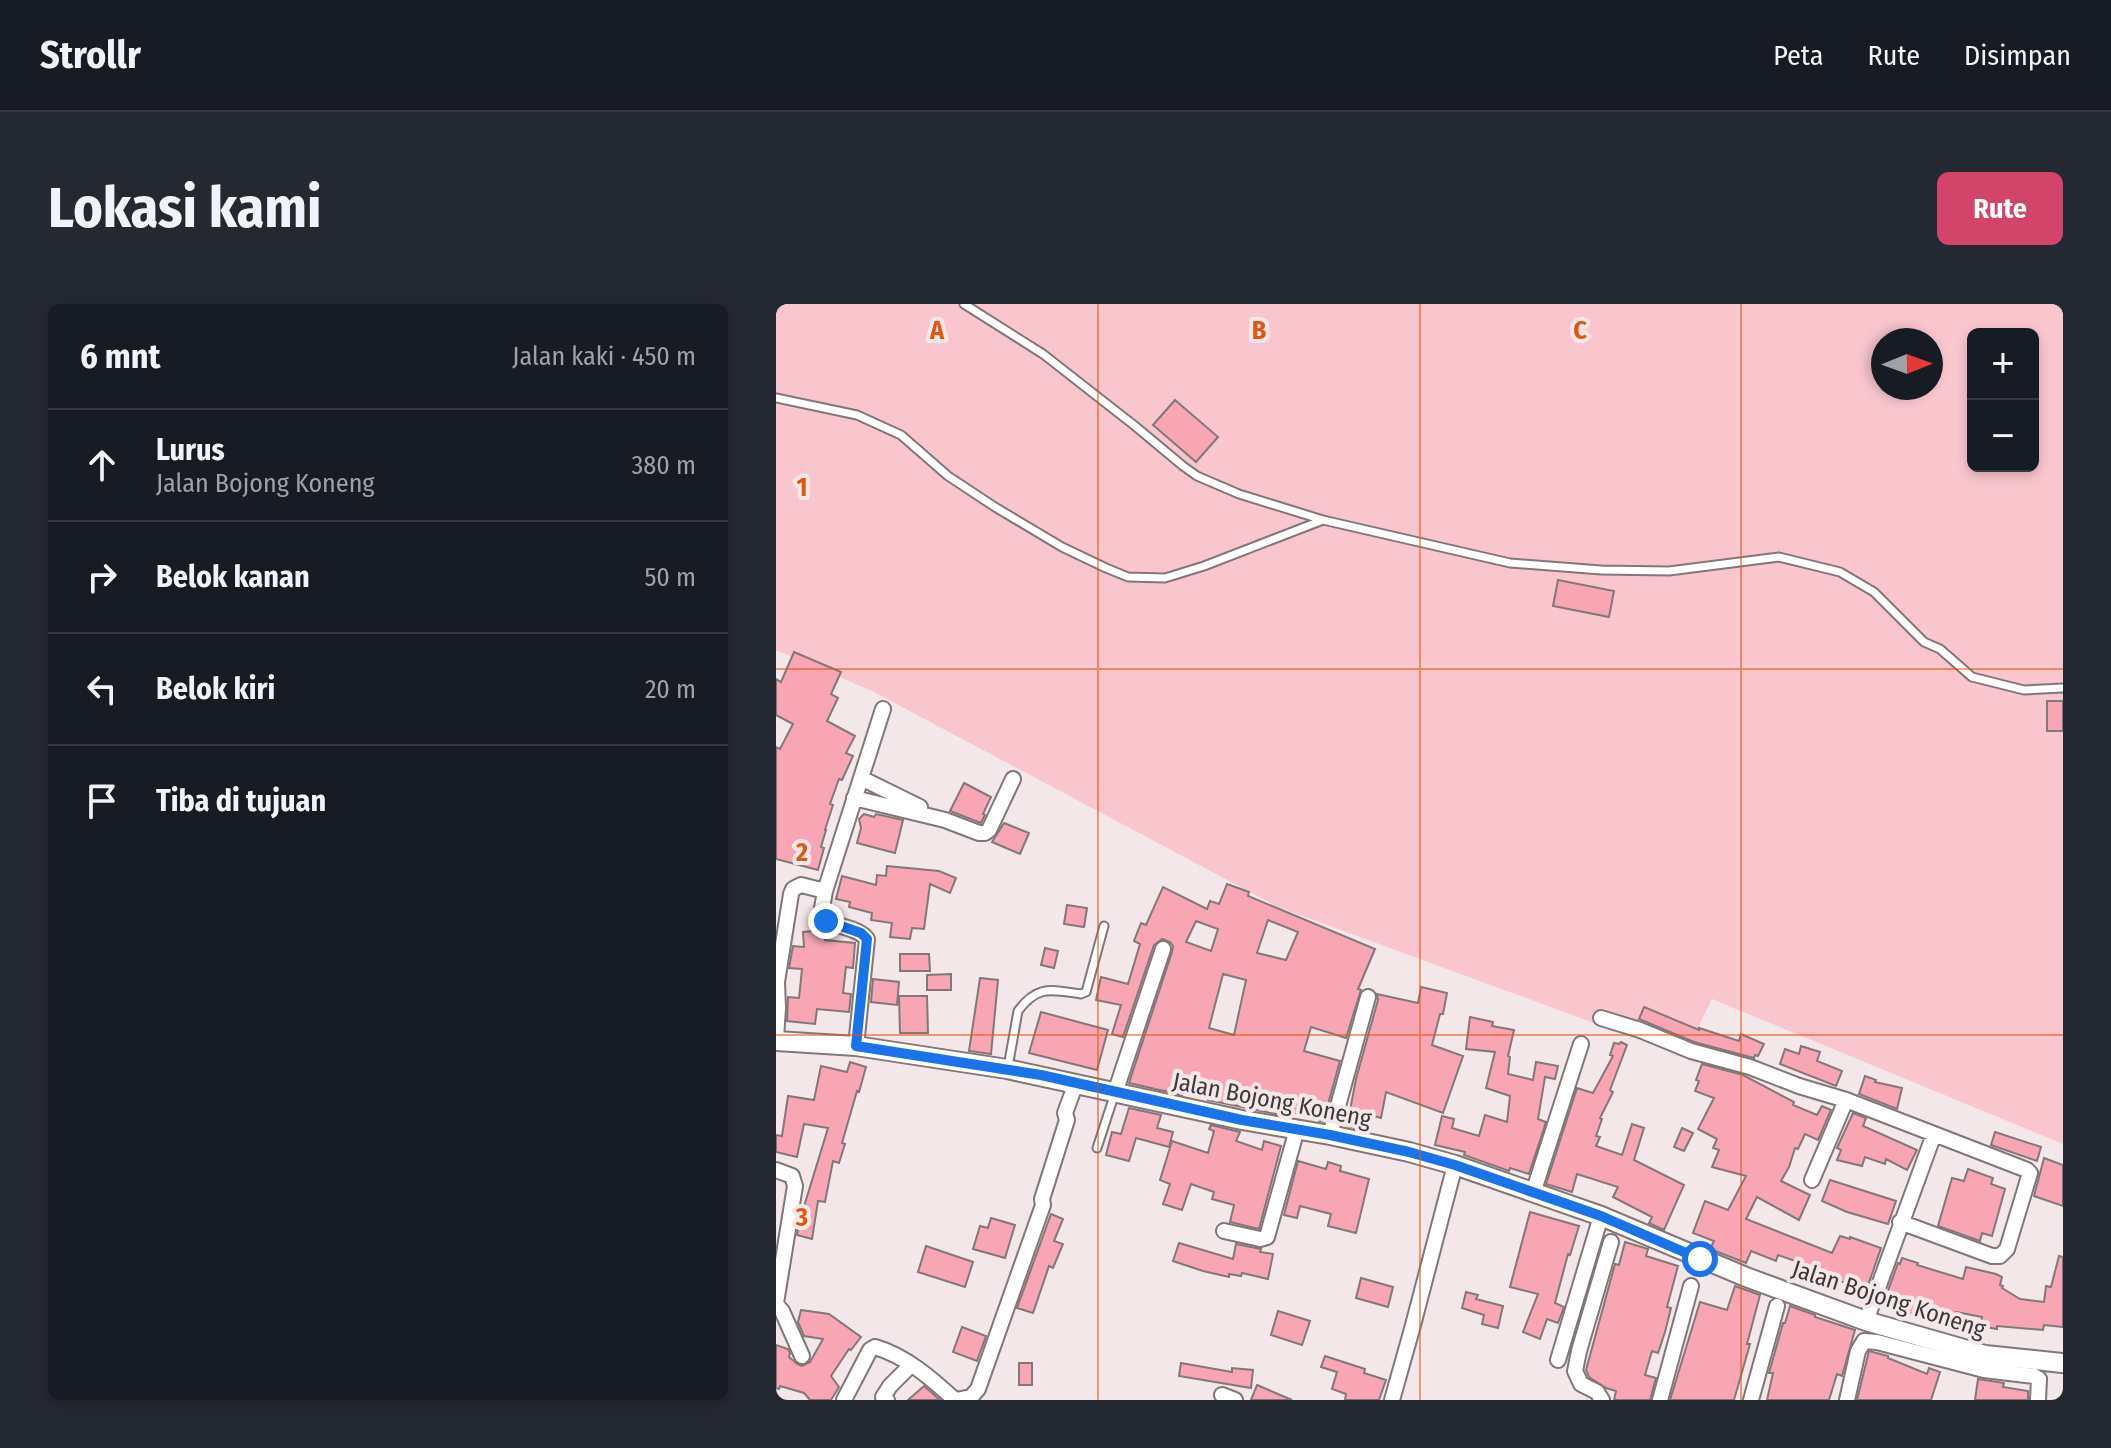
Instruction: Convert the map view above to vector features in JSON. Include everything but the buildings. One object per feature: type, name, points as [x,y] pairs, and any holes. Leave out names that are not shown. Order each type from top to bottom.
[{"type":"street","points":[[856,1046],[867,939],[861,933],[826,921],[821,914],[825,891],[883,709]]},
{"type":"street","points":[[861,778],[945,820],[979,833],[989,830],[1013,779]]},
{"type":"street","points":[[854,798],[945,820]]},
{"type":"street","points":[[776,1039],[776,983],[793,889],[801,885],[825,891]]},
{"type":"street","points":[[1115,1093],[1163,949]]},
{"type":"street","points":[[1330,1135],[1368,997]]},
{"type":"street","points":[[1601,1018],[1691,1051],[1750,1067],[1846,1100],[2030,1173],[2007,1249],[2000,1256],[1992,1256],[1900,1222]]},
{"type":"street","name":"Jalan Bojong Koneng","points":[[776,1039],[856,1046],[1007,1069],[1242,1120],[1395,1149],[1455,1165],[1601,1216],[1746,1277],[1866,1321],[1985,1355],[2063,1363]]},
{"type":"street","points":[[1533,1193],[1581,1044]]},
{"type":"street","points":[[844,1400],[872,1348],[881,1348],[929,1376],[956,1400],[971,1397],[978,1389],[1043,1205],[1042,1199],[1067,1120],[1065,1113],[1076,1083]]},
{"type":"street","points":[[1812,1180],[1846,1100]]},
{"type":"street","points":[[1224,1231],[1260,1239],[1267,1237],[1297,1129]]},
{"type":"street","points":[[1866,1321],[1934,1134]]},
{"type":"street","points":[[1392,1400],[1455,1165]]},
{"type":"street","points":[[776,1170],[792,1176],[795,1186],[776,1304],[802,1356]]},
{"type":"street","points":[[1558,1360],[1601,1216]]},
{"type":"street","points":[[1602,1400],[1597,1392],[1581,1384],[1575,1371],[1611,1242]]},
{"type":"street","points":[[1660,1400],[1691,1286]]},
{"type":"street","points":[[1751,1400],[1777,1306]]},
{"type":"street","points":[[1847,1400],[1858,1351],[1864,1341],[1984,1370],[2034,1376],[2039,1379],[2038,1400]]},
{"type":"street","points":[[887,1400],[883,1397],[890,1386],[911,1365]]},
{"type":"lane","points":[[964,304],[1043,354],[1197,476],[1239,494],[1323,520],[1510,563],[1601,570],[1669,571],[1779,557],[1840,572],[1874,592],[1924,642],[1940,649],[1972,677],[2024,690],[2063,688]]},
{"type":"lane","points":[[776,398],[857,415],[901,435],[948,476],[995,507],[1062,547],[1128,577],[1165,578],[1323,520]]},
{"type":"lane","points":[[1007,1069],[1021,1006],[1042,990],[1086,992],[1104,926]]},
{"type":"lane","points":[[1097,1148],[1115,1093]]},
{"type":"shaded area","points":[[776,304],[2063,304],[2063,1144],[1712,999],[1684,1056],[1278,907],[872,691],[776,650]]},
{"type":"route","points":[[826,921],[861,933],[867,939],[856,1046],[1041,1075],[1184,1108],[1409,1152],[1601,1216],[1700,1259]]}]
